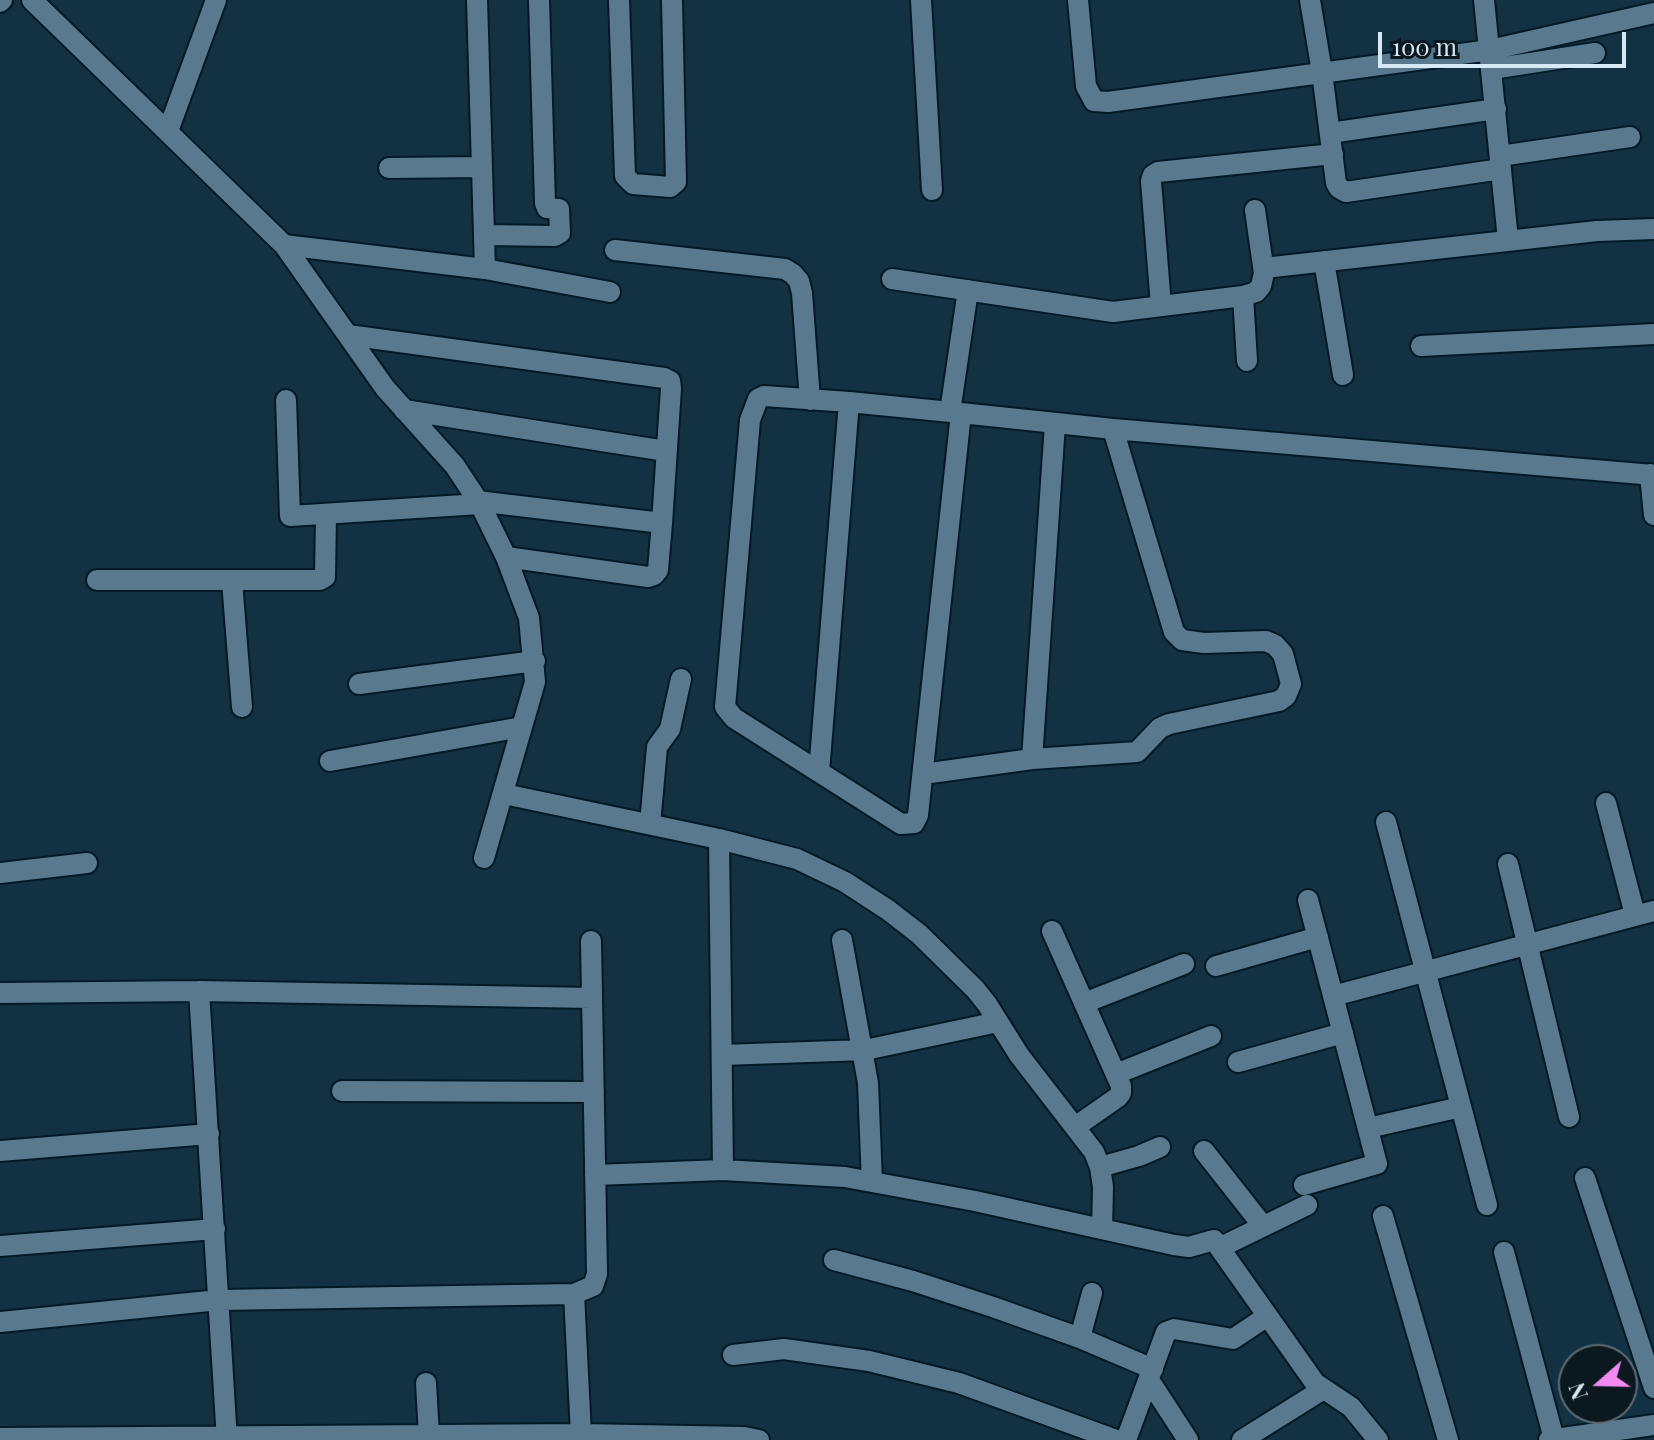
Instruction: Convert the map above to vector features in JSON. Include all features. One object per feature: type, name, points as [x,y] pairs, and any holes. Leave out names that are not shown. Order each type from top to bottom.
[{"type":"street","points":[[32,0],[284,245],[385,388],[455,466],[479,502],[506,557],[529,618],[535,661],[535,682],[484,858]]},
{"type":"street","points":[[168,131],[216,0]]},
{"type":"street","points":[[477,0],[485,269]]},
{"type":"street","points":[[484,235],[555,236],[560,233],[559,209],[547,208],[545,203],[539,0]]},
{"type":"street","points":[[619,0],[625,176],[633,184],[670,187],[676,182],[672,0]]},
{"type":"street","points":[[921,0],[932,190]]},
{"type":"street","points":[[1078,0],[1086,86],[1094,101],[1108,102],[1322,72],[1595,53]]},
{"type":"street","points":[[1310,0],[1336,183],[1346,192],[1630,137]]},
{"type":"street","points":[[1484,0],[1508,240]]},
{"type":"street","points":[[1491,60],[1653,11]]},
{"type":"street","points":[[1330,133],[1496,109]]},
{"type":"street","points":[[1161,306],[1153,175],[1158,172],[1333,154]]},
{"type":"street","points":[[389,168],[482,167]]},
{"type":"street","points":[[892,279],[1113,312],[1243,296],[1256,292],[1261,286],[1264,268],[1255,210]]},
{"type":"street","points":[[1264,268],[1597,231],[1654,229]]},
{"type":"street","points":[[284,245],[485,269],[610,292]]},
{"type":"street","points":[[615,250],[785,269],[793,274],[799,281],[802,293],[810,400]]},
{"type":"street","points":[[1324,261],[1343,375]]},
{"type":"street","points":[[968,290],[955,412],[918,815],[914,823],[901,824],[729,715],[725,707],[752,412],[758,399],[764,396],[955,412],[1055,424],[1652,475],[1654,515]]},
{"type":"street","points":[[1243,296],[1247,361]]},
{"type":"street","points":[[1421,346],[1654,334]]},
{"type":"street","points":[[348,335],[670,381],[658,570],[648,577],[506,557]]},
{"type":"street","points":[[286,400],[290,516],[479,502],[662,523]]},
{"type":"street","points":[[819,772],[849,402]]},
{"type":"street","points":[[404,410],[666,451]]},
{"type":"street","points":[[1032,759],[1055,424]]},
{"type":"street","points":[[923,774],[1032,759],[1137,752],[1160,728],[1169,724],[1279,701],[1286,696],[1291,684],[1283,654],[1275,645],[1266,641],[1204,643],[1177,637],[1113,429]]},
{"type":"street","points":[[97,580],[314,581],[325,577],[326,515]]},
{"type":"street","points":[[232,581],[242,707]]},
{"type":"street","points":[[359,684],[535,661]]},
{"type":"street","points":[[650,824],[657,747],[670,729],[681,679]]},
{"type":"street","points":[[330,761],[522,727]]},
{"type":"street","points":[[504,794],[719,839],[797,859],[845,882],[888,910],[948,961],[987,1004],[1019,1055],[1094,1152],[1103,1187],[1102,1229]]},
{"type":"street","points":[[1333,996],[1645,913],[1606,803]]},
{"type":"street","points":[[1386,822],[1487,1205]]},
{"type":"street","points":[[719,839],[723,1170]]},
{"type":"street","points":[[0,873],[87,863]]},
{"type":"street","points":[[1508,864],[1569,1117]]},
{"type":"street","points":[[1221,1247],[1263,1226],[1306,1195],[1377,1164],[1308,900]]},
{"type":"street","points":[[1052,931],[1116,1074],[1121,1093],[1075,1127]]},
{"type":"street","points":[[1216,966],[1318,937]]},
{"type":"street","points":[[842,940],[868,1083],[872,1182]]},
{"type":"street","points":[[0,1322],[219,1300],[574,1294],[593,1286],[597,1274],[591,941]]},
{"type":"street","points":[[1084,1003],[1184,964]]},
{"type":"street","points":[[0,993],[199,991],[592,998]]},
{"type":"street","points":[[199,991],[228,1438]]},
{"type":"street","points":[[722,1055],[861,1050],[998,1022]]},
{"type":"street","points":[[1238,1062],[1343,1033]]},
{"type":"street","points":[[1116,1074],[1211,1036]]},
{"type":"street","points":[[342,1091],[594,1092]]},
{"type":"street","points":[[1368,1128],[1461,1107]]},
{"type":"street","points":[[0,1151],[209,1134]]},
{"type":"street","points":[[1100,1167],[1160,1147]]},
{"type":"street","points":[[1204,1151],[1263,1226]]},
{"type":"street","points":[[595,1175],[723,1170],[790,1172],[872,1182],[1189,1247],[1214,1240],[1266,1317],[1322,1390],[1351,1407],[1378,1440]]},
{"type":"street","points":[[1585,1178],[1654,1388]]},
{"type":"street","points":[[1383,1216],[1448,1440]]},
{"type":"street","points":[[0,1246],[215,1229]]},
{"type":"street","points":[[1504,1252],[1552,1440],[1654,1425]]},
{"type":"street","points":[[834,1260],[913,1281],[1080,1338],[1151,1375],[1188,1440]]},
{"type":"street","points":[[1080,1338],[1092,1293]]},
{"type":"street","points":[[574,1294],[581,1434]]},
{"type":"street","points":[[1126,1440],[1166,1332],[1170,1330],[1233,1339],[1266,1317]]},
{"type":"street","points":[[733,1355],[784,1349],[869,1361],[959,1383],[1116,1440]]},
{"type":"street","points":[[426,1383],[429,1436]]},
{"type":"street","points":[[1242,1440],[1322,1390]]},
{"type":"street","points":[[0,1438],[456,1438],[581,1434],[744,1437],[759,1440]]}]
